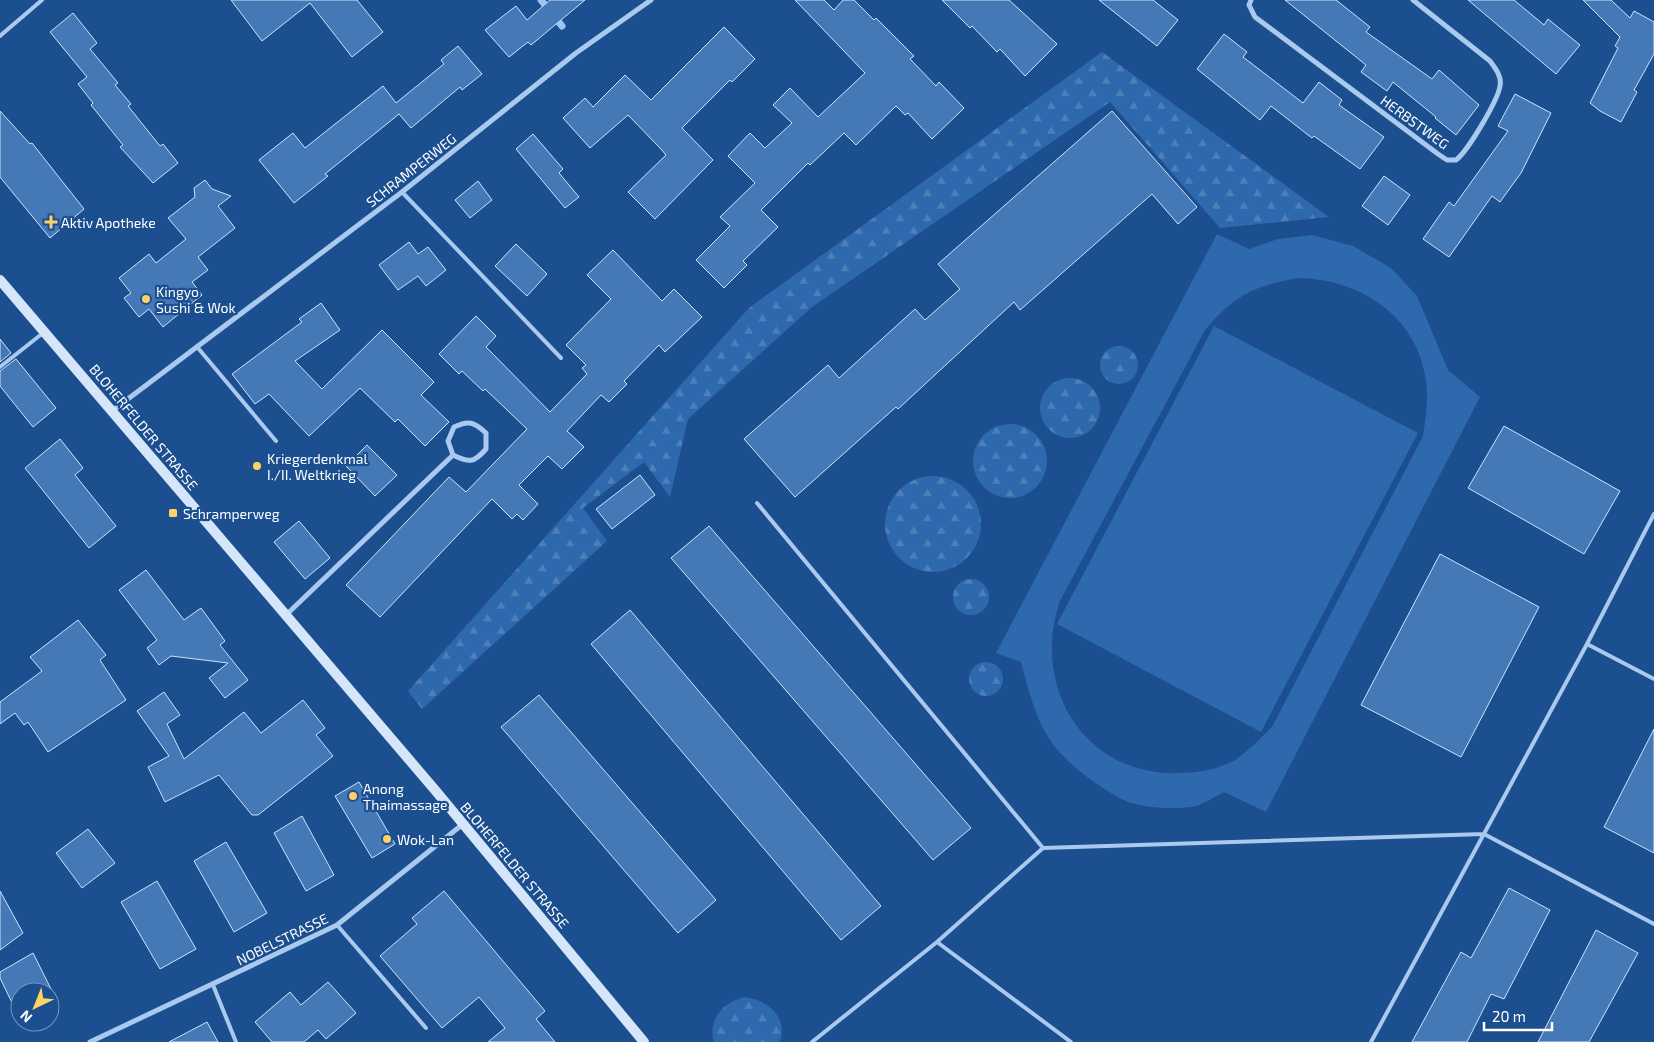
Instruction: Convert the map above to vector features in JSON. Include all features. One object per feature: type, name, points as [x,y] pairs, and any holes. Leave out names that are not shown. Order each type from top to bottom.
[{"type":"street","name":"SCHRAMPERWEG","points":[[112,410],[198,348],[402,192],[566,60],[651,0]]},
{"type":"street","name":"HERBSTWEG","points":[[1250,0],[1249,5],[1255,17],[1438,154],[1447,160],[1456,160],[1469,145],[1497,96],[1501,84],[1498,71],[1490,61],[1413,0]]},
{"type":"street","name":"BLOHERFELDER STRASSE","points":[[0,280],[463,824],[644,1042]]},
{"type":"street","points":[[465,422],[475,423],[486,433],[486,449],[478,459],[466,461],[453,455],[448,440],[454,427],[465,422]]},
{"type":"street","points":[[285,616],[453,455]]},
{"type":"street","name":"NOBELSTRASSE","points":[[90,1042],[337,925],[463,824]]},
{"type":"lane","points":[[0,36],[42,0]]},
{"type":"lane","points":[[402,192],[561,358]]},
{"type":"lane","points":[[0,366],[45,332]]},
{"type":"lane","points":[[198,348],[276,440]]},
{"type":"lane","points":[[757,503],[1043,848]]},
{"type":"lane","points":[[1371,1042],[1587,644],[1654,514]]},
{"type":"lane","points":[[1587,644],[1654,679]]},
{"type":"lane","points":[[812,1042],[938,942],[1043,848],[1484,834],[1654,924]]},
{"type":"lane","points":[[337,925],[426,1028]]},
{"type":"lane","points":[[938,942],[1071,1042]]},
{"type":"lane","points":[[213,985],[236,1042]]},
{"type":"green space","points":[[1102,52],[1329,217],[1220,228],[1110,102],[812,307],[688,419],[670,497],[644,462],[583,508],[607,541],[422,709],[408,691],[749,308]]},
{"type":"green space","points":[[1217,234],[1249,249],[1278,239],[1312,235],[1353,246],[1391,268],[1417,296],[1448,370],[1480,397],[1266,812],[1224,792],[1196,806],[1172,808],[1135,804],[1107,790],[1073,765],[1048,737],[1035,710],[1021,662],[996,653]],"holes":[[[1298,278],[1320,280],[1341,285],[1361,293],[1380,304],[1396,317],[1409,334],[1419,353],[1426,382],[1427,406],[1423,436],[1272,727],[1235,760],[1219,767],[1202,771],[1176,773],[1137,768],[1110,756],[1087,738],[1070,716],[1058,690],[1053,661],[1053,631],[1060,601],[1205,330],[1236,300],[1257,289]]]},
{"type":"green space","points":[[1214,326],[1418,433],[1261,732],[1057,624]]},
{"type":"green space","points":[[1119,346],[1133,351],[1138,365],[1133,379],[1119,384],[1105,379],[1100,365],[1105,351]]},
{"type":"green space","points":[[1070,378],[1086,383],[1091,387],[1095,392],[1100,408],[1095,424],[1091,429],[1086,433],[1070,438],[1054,433],[1049,429],[1045,424],[1040,408],[1045,392],[1049,387],[1054,383]]},
{"type":"green space","points":[[1010,424],[1024,427],[1036,435],[1044,447],[1047,461],[1044,475],[1036,487],[1024,495],[1010,498],[996,495],[984,487],[976,475],[973,461],[976,447],[984,435],[996,427]]},
{"type":"green space","points":[[933,476],[951,480],[967,490],[977,506],[981,524],[977,542],[967,558],[951,568],[933,572],[915,568],[899,558],[889,542],[885,524],[889,506],[899,490],[915,480]]},
{"type":"green space","points":[[971,579],[978,580],[984,584],[988,590],[988,604],[984,610],[978,614],[971,615],[964,614],[958,610],[954,604],[953,597],[954,590],[958,584],[964,580]]},
{"type":"green space","points":[[986,662],[998,667],[1003,679],[998,691],[986,696],[974,691],[969,679],[974,667]]},
{"type":"green space","points":[[745,997],[761,1002],[774,1011],[781,1025],[780,1042],[714,1042],[713,1026],[719,1013],[730,1003]]},
{"type":"building","points":[[231,0],[357,0],[383,32],[352,57],[310,3],[262,41]]},
{"type":"building","points":[[550,0],[585,0],[531,45],[528,42],[509,57],[485,30],[516,6],[527,20]]},
{"type":"building","points":[[795,0],[824,0],[834,10],[843,0],[854,0],[874,20],[876,18],[914,56],[910,59],[936,86],[939,82],[964,108],[932,139],[908,113],[905,115],[896,106],[856,145],[844,133],[810,165],[808,163],[761,210],[778,227],[743,261],[747,265],[724,288],[696,260],[730,226],[720,217],[755,183],[728,156],[750,133],[765,148],[792,123],[773,105],[790,88],[818,117],[865,73]]},
{"type":"building","points":[[942,0],[1009,0],[1057,44],[1025,76],[1000,49],[997,52],[972,26],[970,28]]},
{"type":"building","points":[[1099,0],[1153,0],[1178,20],[1157,46]]},
{"type":"building","points":[[1285,0],[1336,0],[1370,27],[1366,32],[1432,79],[1439,70],[1479,105],[1456,135],[1393,82],[1387,91],[1361,72],[1366,65]]},
{"type":"building","points":[[1468,0],[1514,0],[1544,25],[1548,19],[1580,45],[1556,74]]},
{"type":"building","points":[[1583,0],[1611,0],[1630,18],[1634,11],[1654,22],[1654,54],[1634,90],[1637,92],[1621,122],[1600,111],[1590,103],[1618,48],[1615,46],[1620,37]]},
{"type":"building","points":[[73,13],[97,43],[90,49],[118,83],[115,85],[131,104],[128,106],[160,146],[163,144],[178,163],[153,183],[120,147],[123,145],[91,105],[93,103],[78,84],[87,77],[50,32]]},
{"type":"building","points":[[724,27],[755,59],[732,82],[730,80],[682,128],[713,160],[655,219],[628,192],[666,155],[660,148],[628,115],[590,148],[563,118],[585,98],[593,107],[625,75],[651,100]]},
{"type":"building","points":[[1224,34],[1247,52],[1243,57],[1303,103],[1319,82],[1342,100],[1339,105],[1384,137],[1360,169],[1314,136],[1312,138],[1271,106],[1260,120],[1197,69]]},
{"type":"building","points":[[458,46],[482,74],[462,90],[460,87],[411,128],[399,114],[325,174],[328,176],[294,203],[259,160],[293,133],[305,148],[383,86],[396,103],[444,64],[441,60]]},
{"type":"building","points":[[1515,94],[1551,113],[1521,173],[1500,202],[1492,196],[1449,257],[1423,239],[1449,202],[1454,206],[1508,131],[1498,126]]},
{"type":"building","points":[[0,111],[30,144],[32,143],[84,209],[50,238],[0,177]]},
{"type":"building","points":[[1112,111],[1197,207],[1178,224],[1152,194],[1020,310],[1014,302],[898,409],[896,407],[795,497],[744,439],[828,365],[839,378],[915,309],[925,320],[960,289],[938,264]]},
{"type":"building","points":[[533,134],[563,169],[559,173],[579,197],[565,208],[516,149]]},
{"type":"building","points":[[1384,176],[1410,195],[1388,225],[1362,206]]},
{"type":"building","points":[[205,180],[212,189],[231,196],[218,206],[235,228],[198,257],[208,270],[192,282],[202,295],[163,327],[149,309],[139,317],[124,298],[131,293],[119,278],[149,254],[156,263],[186,239],[168,218],[195,197],[194,188]]},
{"type":"building","points":[[478,181],[492,200],[470,218],[455,200]]},
{"type":"building","points":[[409,242],[418,254],[428,247],[446,270],[426,286],[418,276],[398,290],[379,265]]},
{"type":"building","points":[[516,244],[547,274],[527,296],[495,266]]},
{"type":"building","points":[[613,250],[662,301],[674,289],[702,317],[665,352],[659,345],[624,381],[627,384],[609,402],[601,395],[567,431],[584,447],[562,469],[548,456],[519,485],[538,504],[523,520],[517,514],[512,519],[492,499],[380,617],[346,585],[449,477],[466,492],[527,429],[485,389],[483,391],[462,371],[459,374],[439,354],[476,316],[496,336],[486,347],[550,412],[587,374],[582,368],[586,365],[566,345],[611,299],[587,275]]},
{"type":"building","points":[[321,303],[340,330],[295,361],[322,389],[382,330],[434,382],[421,395],[449,422],[425,446],[398,419],[395,422],[360,388],[309,436],[269,394],[255,404],[232,374],[302,322],[299,319]]},
{"type":"building","points":[[0,339],[11,353],[0,362]]},
{"type":"building","points":[[16,359],[56,408],[33,427],[0,386],[0,371]]},
{"type":"building","points":[[1504,426],[1620,491],[1584,554],[1468,488]]},
{"type":"building","points":[[60,439],[83,468],[75,475],[116,526],[89,548],[25,468]]},
{"type":"building","points":[[367,445],[397,475],[375,496],[346,466]]},
{"type":"building","points":[[640,475],[655,495],[612,529],[596,509]]},
{"type":"building","points":[[299,521],[330,558],[305,579],[274,542]]},
{"type":"building","points":[[709,526],[971,828],[933,860],[671,558]]},
{"type":"building","points":[[1440,554],[1539,607],[1461,757],[1361,705]]},
{"type":"building","points":[[146,570],[184,620],[201,608],[225,641],[220,645],[248,680],[225,698],[209,678],[228,663],[171,656],[159,665],[147,648],[157,640],[119,590]]},
{"type":"building","points":[[630,610],[881,906],[841,940],[591,644]]},
{"type":"building","points":[[78,620],[106,655],[100,660],[126,700],[48,752],[28,722],[24,725],[15,713],[0,724],[0,702],[42,671],[30,657]]},
{"type":"building","points":[[164,692],[180,715],[167,724],[184,759],[244,712],[261,733],[303,700],[325,728],[316,735],[333,756],[258,815],[252,815],[219,775],[165,802],[148,767],[169,756],[137,711]]},
{"type":"building","points":[[539,695],[716,900],[678,933],[501,727]]},
{"type":"building","points":[[1654,729],[1654,853],[1604,827]]},
{"type":"building","points":[[359,782],[395,844],[372,858],[335,796]]},
{"type":"building","points":[[302,816],[334,875],[306,891],[274,833]]},
{"type":"building","points":[[88,829],[115,863],[82,888],[56,853]]},
{"type":"building","points":[[226,842],[267,913],[234,932],[194,861]]},
{"type":"building","points":[[157,881],[196,949],[160,969],[121,902]]},
{"type":"building","points":[[1509,888],[1550,910],[1504,999],[1491,994],[1467,1042],[1412,1042],[1461,952],[1471,958]]},
{"type":"building","points":[[0,891],[23,933],[0,950]]},
{"type":"building","points":[[444,891],[545,1011],[536,1019],[555,1042],[488,1042],[505,1028],[479,997],[442,1028],[380,956],[417,924],[412,918]]},
{"type":"building","points":[[1596,930],[1638,953],[1589,1042],[1538,1042]]},
{"type":"building","points":[[33,953],[48,982],[10,982],[10,999],[0,978],[0,972]]},
{"type":"building","points":[[328,982],[356,1013],[326,1039],[318,1030],[304,1042],[272,1042],[255,1022],[290,992],[301,1005]]},
{"type":"building","points":[[207,1022],[218,1042],[169,1042]]},
{"type":"waterway","points":[[541,0],[562,26]]},
{"type":"place","name":"Aktiv Apotheke","points":[[51,222]]},
{"type":"place","name":"Kingyo Sushi & Wok","points":[[146,299]]},
{"type":"place","name":"Kriegerdenkmal I./II. Weltkrieg","points":[[257,466]]},
{"type":"place","name":"Schramperweg","points":[[173,513]]},
{"type":"place","name":"Anong Thaimassage","points":[[353,796]]},
{"type":"place","name":"Wok-Lan","points":[[387,839]]}]
